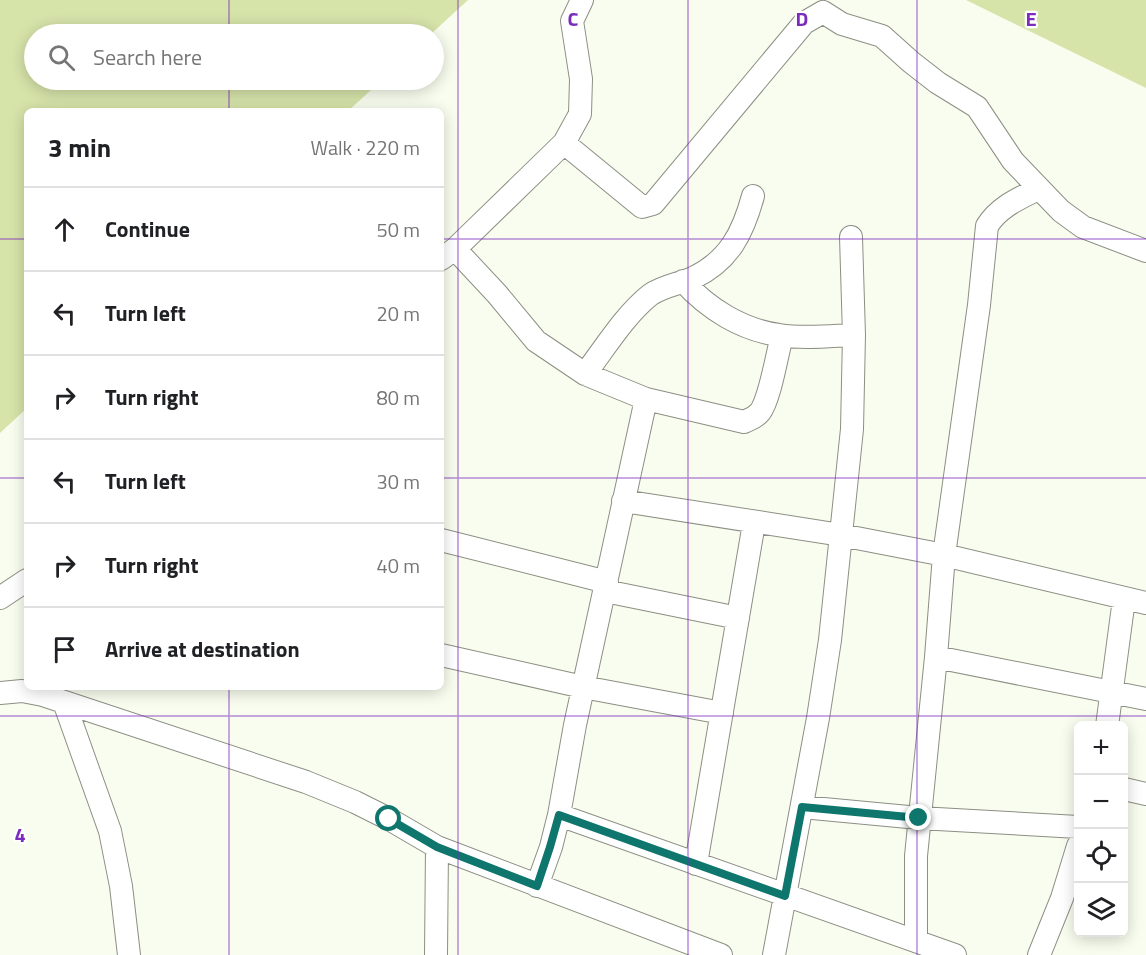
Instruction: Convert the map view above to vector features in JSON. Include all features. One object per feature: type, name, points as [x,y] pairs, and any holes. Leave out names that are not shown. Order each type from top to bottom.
[{"type":"street","points":[[582,0],[572,21],[581,79],[580,114],[564,143],[448,254],[497,294],[537,341],[585,374],[646,399],[744,422],[754,418],[761,411],[766,397],[782,336]]},
{"type":"street","points":[[564,143],[642,207],[653,204],[804,23],[823,12],[842,24],[882,36],[938,83],[977,107],[1013,161],[1061,211],[1083,227],[1146,251]]},
{"type":"street","points":[[916,941],[915,880],[919,818],[944,555],[979,305],[987,226],[993,216],[1002,209],[1038,189]]},
{"type":"street","points":[[585,374],[648,297],[657,291],[692,278],[713,266],[728,252],[746,224],[753,196]]},
{"type":"street","points":[[774,955],[830,640],[852,429],[854,336],[851,237]]},
{"type":"street","points":[[683,281],[697,297],[741,324],[763,332],[782,336],[854,336]]},
{"type":"street","points":[[537,886],[559,815],[583,687],[646,399]]},
{"type":"street","points":[[623,501],[841,535],[944,555],[1135,601],[1112,692],[1108,721]]},
{"type":"street","points":[[696,864],[754,523]]},
{"type":"street","points":[[444,541],[606,587],[738,618]]},
{"type":"street","points":[[0,598],[24,582]]},
{"type":"street","points":[[444,656],[583,687],[722,713]]},
{"type":"street","points":[[936,657],[1146,699]]},
{"type":"street","points":[[0,693],[22,691],[53,694],[306,782],[363,806],[437,847],[721,955]]},
{"type":"street","points":[[53,694],[110,831],[121,886],[129,955]]},
{"type":"street","points":[[1128,790],[1146,794]]},
{"type":"street","points":[[802,807],[919,818],[1074,827]]},
{"type":"street","points":[[559,815],[955,955]]},
{"type":"street","points":[[436,955],[437,847]]},
{"type":"street","points":[[1039,955],[1062,898],[1074,859]]},
{"type":"green space","points":[[0,0],[468,0],[442,24],[24,24],[24,90],[371,90],[351,108],[24,108],[24,411],[0,433]]},
{"type":"green space","points":[[966,0],[1146,0],[1146,88]]},
{"type":"route","points":[[389,819],[437,847],[537,886],[559,815],[785,896],[802,807],[919,818]]}]
